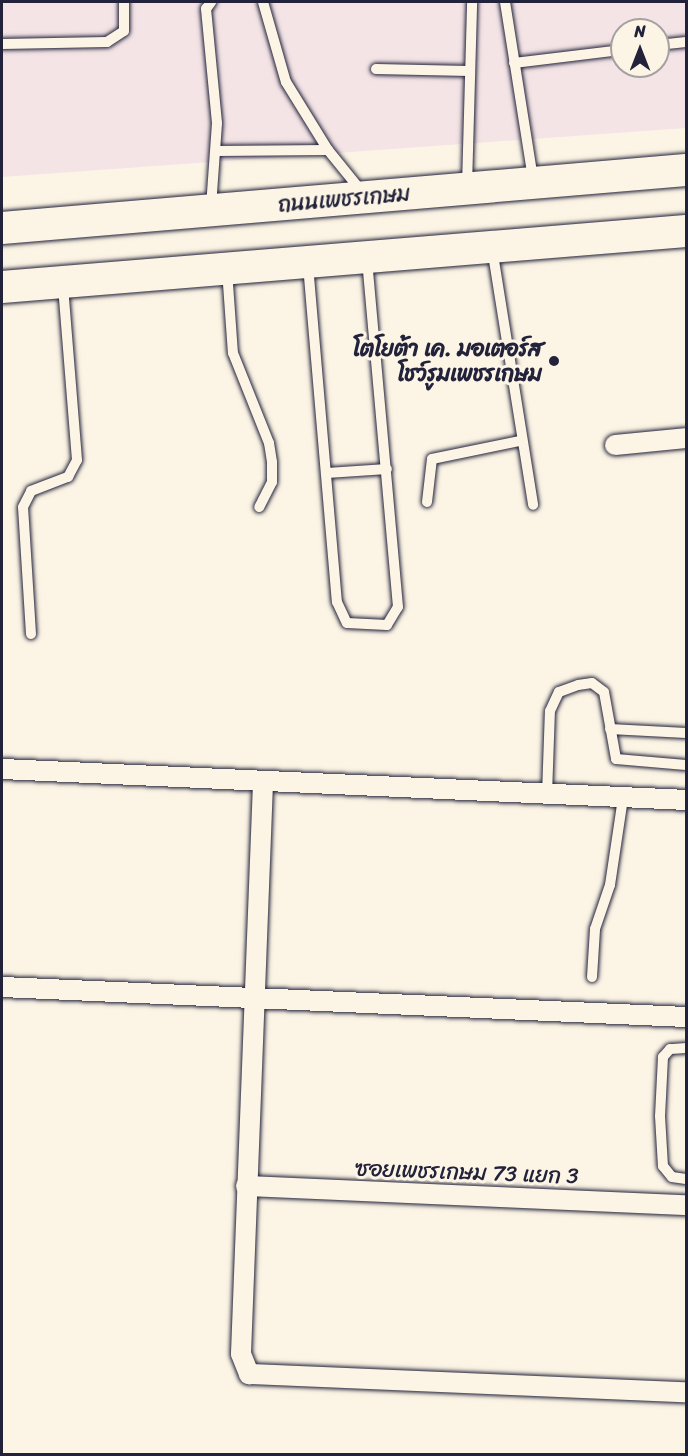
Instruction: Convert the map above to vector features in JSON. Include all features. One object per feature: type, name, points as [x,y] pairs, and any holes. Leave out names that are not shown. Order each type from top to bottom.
[{"type":"main road","name":"ถนนเพชรเกษม","points":[[2,228],[687,170]]},
{"type":"main road","points":[[2,287],[227,266],[308,262],[687,231]]},
{"type":"street","points":[[615,445],[687,438]]},
{"type":"street","points":[[2,769],[263,783],[687,800]]},
{"type":"street","points":[[263,783],[241,1354],[249,1374],[687,1392]]},
{"type":"street","points":[[2,987],[687,1017]]},
{"type":"street","name":"ซอยเพชรเกษม 73 แยก 3","points":[[246,1186],[687,1205]]},
{"type":"lane","points":[[2,44],[107,42],[124,31],[124,2]]},
{"type":"lane","points":[[211,2],[206,9],[216,152],[211,211]]},
{"type":"lane","points":[[262,2],[286,82],[328,150],[366,197]]},
{"type":"lane","points":[[467,189],[472,2]]},
{"type":"lane","points":[[504,2],[534,183]]},
{"type":"lane","points":[[670,44],[687,42]]},
{"type":"lane","points":[[514,63],[610,51]]},
{"type":"lane","points":[[376,69],[469,71]]},
{"type":"lane","points":[[216,152],[328,150]]},
{"type":"lane","points":[[491,247],[520,441],[533,505]]},
{"type":"lane","points":[[308,262],[337,602],[347,623],[361,627],[387,625],[398,607],[366,256]]},
{"type":"lane","points":[[227,266],[233,353],[269,443],[272,462],[272,482],[259,507]]},
{"type":"lane","points":[[31,634],[23,507],[32,491],[68,477],[77,460],[63,282]]},
{"type":"lane","points":[[427,502],[432,459],[520,441]]},
{"type":"lane","points":[[327,473],[387,469]]},
{"type":"lane","points":[[547,795],[550,711],[559,692],[578,685],[599,686],[616,759],[687,765]]},
{"type":"lane","points":[[610,729],[687,733]]},
{"type":"lane","points":[[592,977],[596,929],[610,885],[623,798]]},
{"type":"lane","points":[[687,1048],[670,1049],[663,1057],[660,1116],[663,1166],[672,1177],[687,1179]]},
{"type":"shaded area","points":[[2,2],[686,2],[686,128],[2,177]]},
{"type":"place","name":"โตโยต้า เค. มอเตอร์ส โชว์รูมเพชรเกษม","points":[[554,361]]}]
